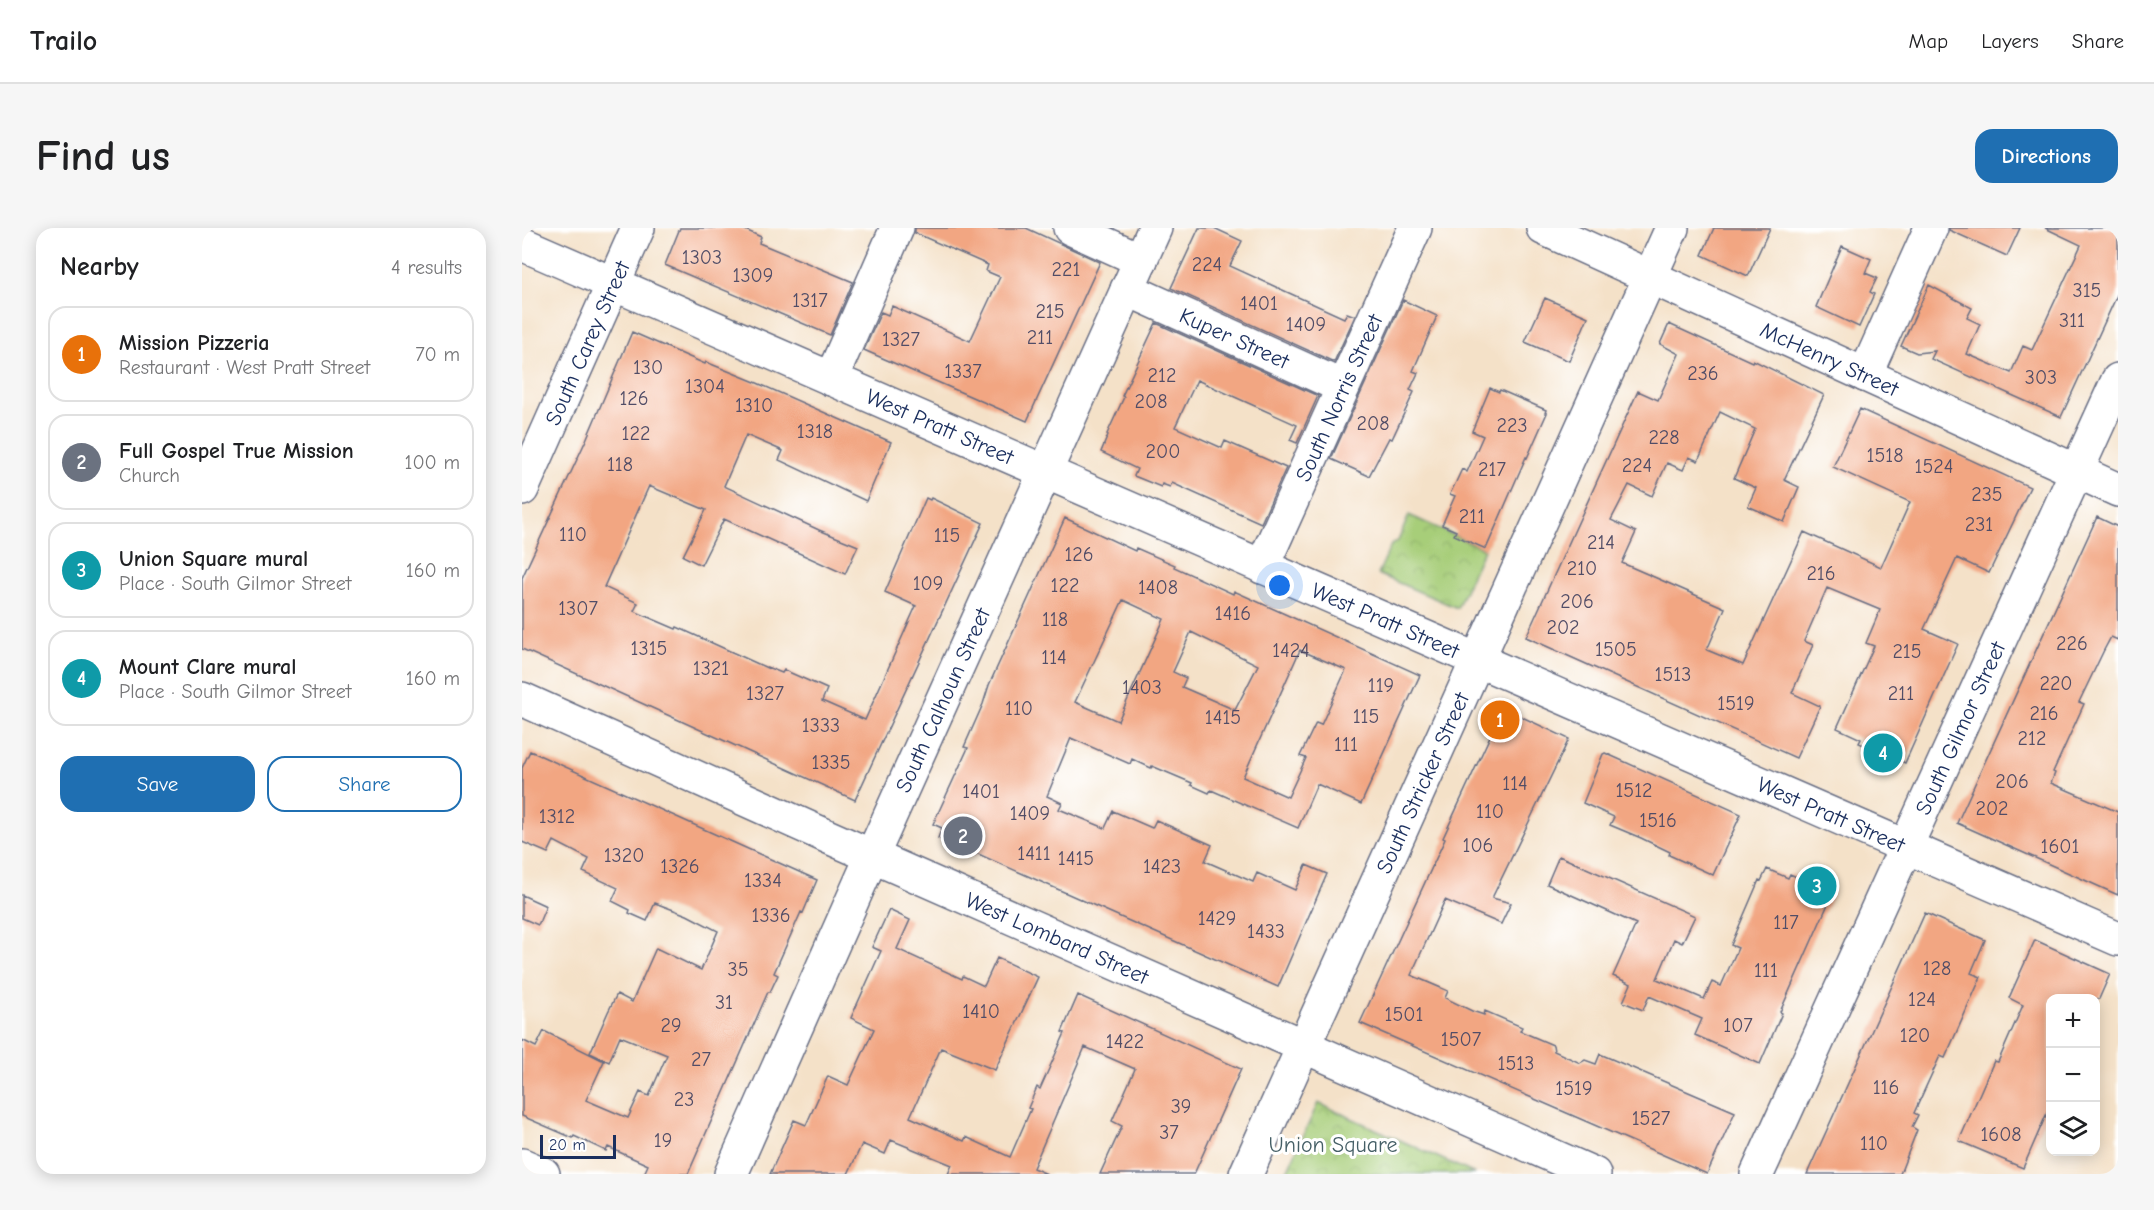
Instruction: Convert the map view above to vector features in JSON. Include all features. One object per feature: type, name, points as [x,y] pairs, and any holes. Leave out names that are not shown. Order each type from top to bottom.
[{"type":"street","name":"South Carey Street","points":[[522,489],[638,228]]},
{"type":"street","points":[[831,379],[897,228]]},
{"type":"street","name":"Kuper Street","points":[[1070,228],[1134,274],[1343,387]]},
{"type":"street","name":"South Calhoun Street","points":[[731,1174],[1155,228]]},
{"type":"street","name":"South Norris Street","points":[[1262,567],[1415,228]]},
{"type":"street","name":"McHenry Street","points":[[1543,228],[2118,490]]},
{"type":"street","name":"South Stricker Street","points":[[1246,1174],[1672,228]]},
{"type":"street","points":[[1865,375],[1931,228]]},
{"type":"street","name":"West Pratt Street","points":[[522,244],[2118,939]]},
{"type":"street","name":"South Gilmor Street","points":[[1757,1174],[2118,380]]},
{"type":"street","name":"West Lombard Street","points":[[522,699],[1594,1174]]},
{"type":"street","points":[[522,1165],[543,1174]]},
{"type":"green space","points":[[1409,515],[1484,549],[1457,608],[1378,574],[1391,545],[1398,541]]},
{"type":"green space","name":"Union Square","points":[[1318,1103],[1475,1174],[1286,1174]]},
{"type":"building","points":[[680,228],[741,228],[761,237],[759,243],[853,282],[830,335],[665,265]]},
{"type":"building","points":[[915,228],[1026,228],[1100,262],[1027,421],[864,350],[881,312],[888,315],[892,306],[970,341],[1000,277],[986,271],[988,265],[915,233]]},
{"type":"building","points":[[1199,228],[1214,228],[1242,241],[1230,266],[1344,318],[1347,313],[1355,316],[1334,362],[1171,288]]},
{"type":"building","points":[[1714,228],[1770,228],[1748,276],[1702,255]]},
{"type":"building","points":[[1949,228],[2020,228],[2007,256],[1949,230]]},
{"type":"building","points":[[2045,228],[2118,228],[2118,293],[2061,417],[1931,359],[1935,351],[1917,353],[1901,346],[1929,285],[1972,308],[1967,318],[1980,324],[1967,354],[2011,373],[2023,346],[2032,350],[2081,245]]},
{"type":"building","points":[[1842,246],[1871,259],[1865,273],[1877,278],[1870,292],[1874,294],[1859,327],[1816,307]]},
{"type":"building","points":[[1545,298],[1588,317],[1569,361],[1525,342]]},
{"type":"building","points":[[1403,300],[1437,316],[1413,371],[1418,373],[1410,390],[1414,392],[1392,439],[1389,438],[1369,476],[1331,459]]},
{"type":"building","points":[[1156,323],[1318,396],[1297,443],[1290,440],[1297,425],[1197,380],[1175,427],[1222,448],[1225,441],[1286,468],[1261,523],[1172,483],[1170,487],[1162,484],[1161,487],[1134,476],[1137,469],[1101,452],[1124,397],[1122,396]]},
{"type":"building","points":[[1669,324],[1752,362],[1753,360],[1824,395],[1784,480],[1799,487],[1784,522],[1748,506],[1756,488],[1734,478],[1755,429],[1720,412],[1698,461],[1689,457],[1683,470],[1667,463],[1652,496],[1629,485],[1611,520],[1636,532],[1622,563],[1725,608],[1707,650],[1743,665],[1804,532],[1881,567],[1910,502],[1833,467],[1860,409],[2030,487],[1989,573],[1957,558],[1924,629],[1958,644],[1905,763],[1859,743],[1861,739],[1837,728],[1874,646],[1866,643],[1880,610],[1827,588],[1804,641],[1813,645],[1792,693],[1820,706],[1796,758],[1526,637],[1638,391],[1658,400],[1679,354],[1660,344]]},
{"type":"building","points":[[632,332],[705,364],[706,362],[755,382],[891,442],[866,501],[779,460],[783,451],[746,435],[724,486],[858,546],[845,574],[724,519],[701,565],[683,556],[706,510],[649,486],[604,587],[638,603],[634,611],[676,629],[677,627],[767,668],[782,673],[784,670],[827,689],[822,701],[865,720],[916,606],[885,592],[926,498],[930,500],[931,498],[983,523],[855,800],[522,649],[522,578],[586,440]]},
{"type":"building","points":[[1490,388],[1546,410],[1545,413],[1547,413],[1486,549],[1454,535],[1456,531],[1442,525],[1455,496],[1450,494],[1462,469],[1467,472],[1483,436],[1472,431]]},
{"type":"building","points":[[2097,517],[2118,527],[2118,640],[2111,637],[2079,702],[2084,704],[2053,772],[2055,773],[2051,783],[2118,812],[2118,895],[1957,823]]},
{"type":"building","points":[[1065,518],[1135,551],[1136,548],[1233,594],[1234,591],[1420,675],[1361,804],[1317,784],[1298,828],[1211,790],[1209,793],[1152,766],[1151,768],[1132,759],[1130,764],[1071,738],[1047,796],[1062,803],[1059,809],[1105,828],[1113,811],[1152,828],[1156,820],[1212,845],[1205,861],[1253,882],[1257,873],[1295,890],[1306,865],[1327,874],[1278,987],[938,838],[942,828],[933,824],[968,748],[964,747],[989,685]],"holes":[[[1123,600],[1164,619],[1118,721],[1075,702]],[[1191,632],[1258,665],[1235,710],[1182,687],[1186,678],[1173,672]],[[1300,650],[1346,670],[1321,725],[1316,723],[1300,756],[1306,758],[1288,797],[1243,777]]]},
{"type":"building","points":[[1503,708],[1569,739],[1492,898],[1511,903],[1501,924],[1445,900],[1411,975],[1448,991],[1445,998],[1472,1011],[1484,1015],[1485,1011],[1522,1027],[1520,1031],[1553,1045],[1554,1051],[1580,1063],[1585,1060],[1596,1064],[1600,1054],[1735,1112],[1707,1174],[1360,1023]]},
{"type":"building","points":[[530,751],[817,880],[774,973],[778,975],[768,992],[688,1174],[644,1174],[648,1165],[608,1147],[606,1151],[522,1116],[522,1040],[536,1047],[544,1031],[604,1061],[586,1100],[628,1118],[640,1092],[649,1096],[667,1055],[620,1036],[609,1062],[590,1053],[608,1012],[617,994],[632,1002],[656,948],[701,970],[718,931],[687,915],[655,903],[647,921],[629,913],[630,910],[612,901],[618,888],[583,872],[589,859],[554,841],[548,853],[522,842],[522,768]]},
{"type":"building","points":[[1605,753],[1741,814],[1713,875],[1669,855],[1670,852],[1610,825],[1614,817],[1583,803]]},
{"type":"building","points":[[1559,856],[1695,916],[1682,943],[1674,939],[1657,979],[1704,999],[1712,982],[1721,986],[1738,948],[1731,945],[1759,880],[1761,881],[1767,869],[1788,878],[1790,874],[1833,893],[1780,1012],[1782,1013],[1760,1064],[1695,1035],[1702,1019],[1649,996],[1643,1010],[1623,1002],[1631,984],[1613,976],[1636,924],[1547,884]]},
{"type":"building","points":[[522,895],[546,906],[538,925],[522,918]]},
{"type":"building","points":[[889,910],[910,920],[897,949],[962,979],[963,976],[984,986],[997,958],[1038,977],[995,1070],[941,1048],[910,1117],[964,1141],[966,1137],[1010,1157],[1031,1109],[1028,1108],[1037,1087],[1040,1089],[1065,1033],[1062,1032],[1078,995],[1241,1069],[1194,1174],[1100,1174],[1122,1126],[1112,1121],[1135,1069],[1085,1047],[1033,1168],[1047,1174],[948,1174],[952,1165],[891,1140],[885,1154],[862,1144],[848,1174],[770,1174],[794,1120],[806,1125],[828,1076],[848,1085],[874,1029],[851,1018],[881,951],[872,947]]},
{"type":"building","points":[[1925,913],[1985,940],[1971,973],[1981,977],[1945,1058],[1940,1056],[1914,1113],[1918,1115],[1912,1127],[1917,1130],[1900,1174],[1807,1174]]},
{"type":"building","points":[[2035,940],[2110,974],[2100,997],[2100,994],[2046,994],[2046,1115],[2023,1168],[1959,1141],[1994,1061],[1998,1062],[2023,1005],[2009,998]]},
{"type":"place","name":"Mission Pizzeria","points":[[1500,720]]},
{"type":"place","name":"Mount Clare mural","points":[[1883,753]]},
{"type":"place","name":"Full Gospel True Mission","points":[[963,836]]},
{"type":"place","name":"Union Square mural","points":[[1817,886]]}]
